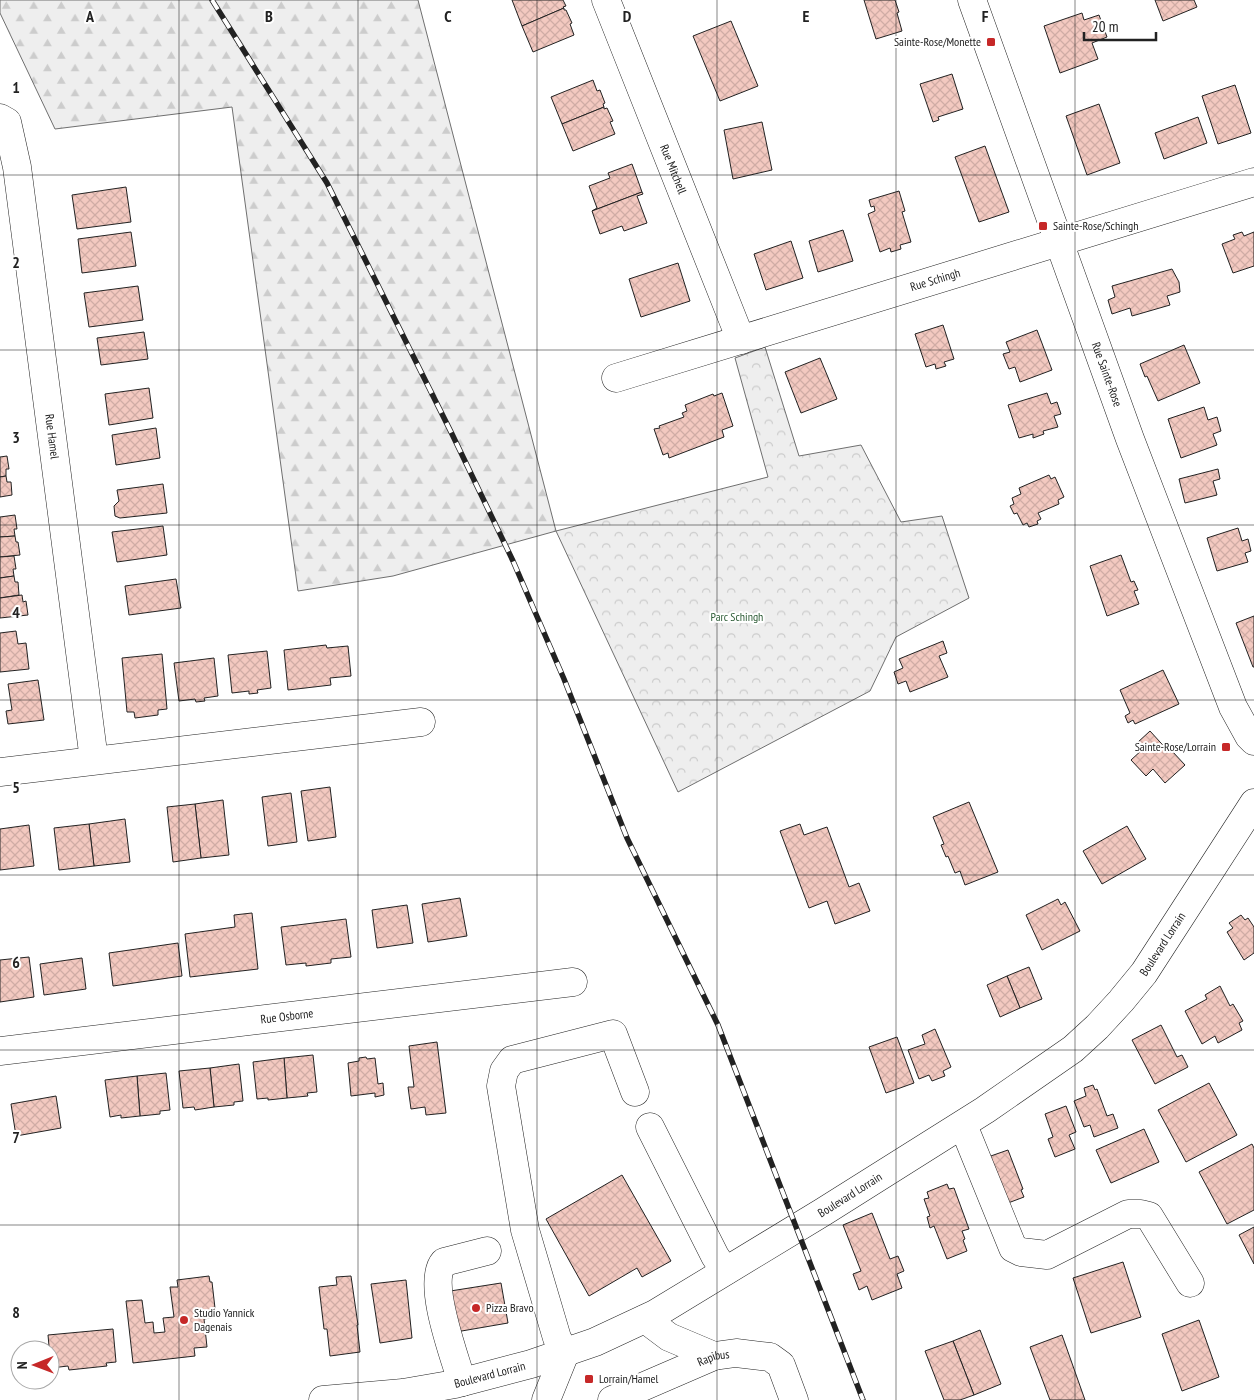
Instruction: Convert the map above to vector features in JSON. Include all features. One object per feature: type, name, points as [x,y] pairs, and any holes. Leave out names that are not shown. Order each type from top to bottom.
[{"type":"street","name":"Rue Mitchell","points":[[606,0],[741,340]]},
{"type":"street","name":"Rue Sainte-Rose","points":[[972,0],[1130,439],[1233,708],[1249,736],[1254,741]]},
{"type":"street","name":"Rue Hamel","points":[[0,118],[7,122],[17,167],[94,760]]},
{"type":"street","name":"Rue Schingh","points":[[616,378],[1254,182]]},
{"type":"street","points":[[0,772],[421,722]]},
{"type":"street","name":"Boulevard Lorrain","points":[[323,1400],[404,1396],[565,1353],[595,1342],[644,1319],[725,1272],[963,1125],[1018,1089],[1073,1049],[1121,1001],[1144,973],[1254,803]]},
{"type":"street","name":"Rue Osborne","points":[[0,1052],[573,982]]},
{"type":"street","points":[[546,1400],[565,1353],[557,1338],[524,1230],[502,1086],[504,1071],[512,1060],[612,1034],[635,1092]]},
{"type":"street","points":[[963,1125],[1013,1248],[1021,1252],[1047,1255],[1128,1214],[1141,1214],[1149,1216],[1190,1283]]},
{"type":"street","points":[[650,1127],[715,1256],[725,1272]]},
{"type":"street","points":[[462,1382],[445,1329],[438,1286],[440,1266],[444,1262],[488,1251]]},
{"type":"street","points":[[644,1319],[669,1337],[714,1356]]},
{"type":"street","name":"Rapibus","points":[[612,1400],[714,1356],[736,1353],[770,1356],[782,1365],[794,1400]]},
{"type":"green space","points":[[0,0],[418,0],[556,531],[393,576],[298,591],[232,107],[55,129],[0,13]]},
{"type":"green space","name":"Parc Schingh","points":[[765,347],[799,456],[861,445],[901,522],[942,516],[969,598],[896,637],[870,691],[678,792],[556,531],[768,477],[735,358]]},
{"type":"building","points":[[512,0],[563,0],[566,6],[522,26]]},
{"type":"building","points":[[864,0],[895,0],[902,31],[876,39]]},
{"type":"building","points":[[1155,0],[1194,0],[1197,7],[1163,21]]},
{"type":"building","points":[[564,8],[572,23],[570,24],[574,35],[533,52],[522,26]]},
{"type":"building","points":[[1082,13],[1084,20],[1099,15],[1107,37],[1092,43],[1098,59],[1060,73],[1044,26]]},
{"type":"building","points":[[731,21],[758,86],[720,101],[693,36]]},
{"type":"building","points":[[952,74],[963,109],[938,117],[939,120],[933,122],[920,84]]},
{"type":"building","points":[[593,80],[597,91],[600,90],[605,103],[603,104],[604,107],[562,124],[551,97]]},
{"type":"building","points":[[1235,85],[1251,133],[1218,144],[1202,96]]},
{"type":"building","points":[[1099,104],[1120,163],[1087,175],[1066,116]]},
{"type":"building","points":[[604,107],[604,109],[607,108],[613,121],[610,122],[615,134],[573,151],[562,124]]},
{"type":"building","points":[[1198,117],[1207,143],[1164,159],[1155,133]]},
{"type":"building","points":[[762,122],[772,170],[733,179],[724,130]]},
{"type":"building","points":[[985,146],[1009,212],[979,222],[955,157]]},
{"type":"building","points":[[632,164],[642,192],[592,211],[597,208],[589,186],[610,178],[608,173]]},
{"type":"building","points":[[126,187],[131,222],[77,229],[72,195]]},
{"type":"building","points":[[899,191],[905,211],[902,212],[911,242],[900,245],[901,249],[891,252],[890,248],[880,252],[868,214],[875,211],[874,206],[871,207],[869,200]]},
{"type":"building","points":[[642,192],[643,194],[637,196],[647,223],[624,231],[622,226],[600,234],[592,211]]},
{"type":"building","points":[[843,230],[853,261],[818,272],[809,241]]},
{"type":"building","points":[[131,232],[136,266],[82,273],[78,239]]},
{"type":"building","points":[[1242,232],[1244,236],[1254,232],[1254,266],[1233,273],[1222,244],[1235,239],[1233,235]]},
{"type":"building","points":[[791,241],[803,278],[766,290],[754,254]]},
{"type":"building","points":[[678,263],[690,301],[641,317],[629,279]]},
{"type":"building","points":[[1172,269],[1179,282],[1180,292],[1167,296],[1170,305],[1132,316],[1130,308],[1112,314],[1108,300],[1115,297],[1112,286]]},
{"type":"building","points":[[138,286],[143,320],[89,327],[84,293]]},
{"type":"building","points":[[943,325],[954,359],[944,362],[946,366],[936,369],[935,364],[926,367],[915,334]]},
{"type":"building","points":[[1037,330],[1052,370],[1020,382],[1015,367],[1009,369],[1003,354],[1010,352],[1006,342]]},
{"type":"building","points":[[144,332],[148,359],[101,365],[97,338]]},
{"type":"building","points":[[1184,345],[1200,383],[1158,401],[1140,364]]},
{"type":"building","points":[[820,358],[837,399],[801,413],[785,372]]},
{"type":"building","points":[[149,388],[153,418],[109,425],[105,394]]},
{"type":"building","points":[[722,393],[733,426],[722,430],[724,437],[669,458],[668,453],[663,455],[654,429],[684,417],[682,413],[687,411],[685,405],[713,394],[714,396]]},
{"type":"building","points":[[1047,393],[1051,404],[1057,402],[1061,414],[1054,416],[1058,427],[1043,431],[1044,434],[1033,438],[1033,434],[1019,438],[1008,405]]},
{"type":"building","points":[[1204,407],[1208,420],[1217,417],[1221,431],[1213,434],[1217,445],[1181,458],[1168,419]]},
{"type":"building","points":[[156,428],[160,458],[116,465],[112,435]]},
{"type":"building","points":[[7,456],[9,469],[6,469],[6,476],[0,477],[0,457]]},
{"type":"building","points":[[1218,469],[1220,479],[1213,481],[1217,495],[1185,503],[1179,479]]},
{"type":"building","points":[[1049,475],[1051,479],[1055,477],[1064,497],[1058,500],[1059,504],[1038,513],[1041,519],[1037,521],[1038,524],[1029,527],[1027,523],[1023,525],[1017,513],[1014,514],[1010,506],[1014,504],[1012,498],[1021,494],[1019,488]]},
{"type":"building","points":[[6,476],[7,482],[11,482],[12,495],[0,497],[0,477]]},
{"type":"building","points":[[163,484],[167,513],[120,518],[115,516],[114,506],[119,501],[117,490]]},
{"type":"building","points":[[15,515],[17,529],[14,529],[15,536],[0,537],[0,517]]},
{"type":"building","points":[[163,526],[167,555],[117,562],[112,532]]},
{"type":"building","points":[[1238,528],[1242,541],[1248,539],[1251,551],[1245,553],[1248,562],[1217,571],[1207,538]]},
{"type":"building","points":[[15,536],[20,555],[0,557],[0,537]]},
{"type":"building","points":[[1121,555],[1131,582],[1134,581],[1138,590],[1134,591],[1139,604],[1107,616],[1090,566]]},
{"type":"building","points":[[14,556],[16,569],[13,569],[14,576],[0,578],[0,557]]},
{"type":"building","points":[[14,576],[15,582],[18,582],[19,595],[0,598],[0,578]]},
{"type":"building","points":[[176,579],[181,608],[129,615],[125,586]]},
{"type":"building","points":[[22,595],[23,602],[26,601],[28,615],[0,618],[0,598]]},
{"type":"building","points":[[1254,616],[1254,667],[1253,667],[1236,623]]},
{"type":"building","points":[[16,631],[18,644],[26,643],[29,669],[0,672],[0,633]]},
{"type":"building","points":[[943,641],[947,653],[939,656],[948,677],[910,692],[906,681],[898,684],[894,672],[903,668],[899,659]]},
{"type":"building","points":[[326,645],[327,648],[348,646],[351,676],[330,678],[331,685],[288,690],[284,650]]},
{"type":"building","points":[[267,651],[271,688],[257,690],[258,693],[249,694],[249,691],[232,693],[228,655]]},
{"type":"building","points":[[162,654],[167,709],[158,710],[158,715],[135,718],[134,712],[127,712],[122,658]]},
{"type":"building","points":[[214,658],[218,696],[204,698],[205,701],[196,702],[195,699],[179,701],[174,663]]},
{"type":"building","points":[[1163,670],[1179,704],[1135,724],[1133,720],[1128,723],[1125,716],[1130,713],[1120,690]]},
{"type":"building","points":[[38,680],[44,720],[8,724],[6,711],[12,710],[8,684]]},
{"type":"building","points":[[1150,731],[1170,753],[1172,751],[1185,765],[1165,783],[1153,769],[1146,776],[1131,760],[1143,749],[1137,743]]},
{"type":"building","points":[[330,787],[336,837],[308,841],[301,791]]},
{"type":"building","points":[[291,793],[297,842],[268,846],[262,797]]},
{"type":"building","points":[[223,800],[229,855],[201,858],[195,804]]},
{"type":"building","points":[[969,802],[998,872],[965,885],[960,871],[955,873],[948,856],[946,857],[941,845],[944,844],[933,817]]},
{"type":"building","points":[[195,804],[201,858],[173,862],[167,807]]},
{"type":"building","points":[[125,819],[130,862],[94,866],[89,824]]},
{"type":"building","points":[[89,824],[94,866],[59,870],[54,828]]},
{"type":"building","points":[[800,824],[804,835],[827,827],[849,887],[859,883],[870,911],[835,924],[827,901],[809,908],[780,831]]},
{"type":"building","points":[[29,825],[34,866],[0,870],[0,829]]},
{"type":"building","points":[[1127,826],[1146,859],[1102,884],[1083,851]]},
{"type":"building","points":[[460,898],[467,936],[428,942],[422,904]]},
{"type":"building","points":[[1058,899],[1061,905],[1065,902],[1080,931],[1042,950],[1026,915]]},
{"type":"building","points":[[407,905],[413,943],[377,948],[372,910]]},
{"type":"building","points":[[252,913],[258,969],[190,977],[185,934],[235,927],[234,915]]},
{"type":"building","points":[[1241,915],[1245,920],[1248,918],[1254,927],[1254,953],[1244,960],[1227,932],[1233,928],[1229,923]]},
{"type":"building","points":[[346,919],[351,957],[331,959],[331,963],[306,966],[306,963],[286,965],[281,927]]},
{"type":"building","points":[[178,943],[182,976],[113,986],[109,953]]},
{"type":"building","points":[[29,957],[34,997],[0,1002],[0,960]]},
{"type":"building","points":[[82,958],[86,989],[44,995],[40,964]]},
{"type":"building","points":[[1029,967],[1042,999],[1020,1008],[1007,976]]},
{"type":"building","points":[[1007,976],[1020,1008],[1000,1017],[987,985]]},
{"type":"building","points":[[1220,986],[1230,1006],[1233,1004],[1243,1021],[1239,1023],[1242,1030],[1218,1043],[1215,1036],[1202,1044],[1185,1011],[1207,999],[1205,995]]},
{"type":"building","points":[[1161,1025],[1177,1057],[1182,1055],[1188,1067],[1155,1084],[1132,1040]]},
{"type":"building","points":[[935,1029],[951,1067],[943,1071],[945,1076],[932,1081],[929,1075],[919,1079],[908,1050],[925,1044],[922,1035]]},
{"type":"building","points":[[897,1037],[914,1083],[886,1093],[869,1047]]},
{"type":"building","points":[[437,1042],[446,1113],[426,1115],[425,1107],[411,1109],[408,1087],[414,1087],[409,1046]]},
{"type":"building","points":[[313,1055],[317,1092],[307,1093],[308,1096],[287,1098],[284,1058]]},
{"type":"building","points":[[366,1057],[367,1059],[375,1058],[378,1084],[383,1083],[384,1095],[375,1097],[375,1093],[351,1096],[348,1063],[359,1061],[359,1058]]},
{"type":"building","points":[[284,1058],[287,1098],[257,1099],[253,1062]]},
{"type":"building","points":[[239,1064],[243,1101],[234,1102],[234,1105],[214,1107],[210,1068]]},
{"type":"building","points":[[210,1068],[214,1107],[195,1110],[194,1107],[183,1108],[179,1071]]},
{"type":"building","points":[[166,1073],[170,1110],[160,1111],[160,1114],[140,1116],[137,1076]]},
{"type":"building","points":[[137,1076],[140,1116],[121,1118],[121,1115],[110,1117],[105,1080]]},
{"type":"building","points":[[1209,1083],[1237,1135],[1186,1162],[1158,1110]]},
{"type":"building","points":[[1093,1085],[1095,1090],[1097,1089],[1107,1116],[1113,1114],[1118,1128],[1094,1137],[1090,1125],[1084,1127],[1074,1101],[1086,1096],[1084,1088]]},
{"type":"building","points":[[56,1096],[61,1128],[16,1136],[11,1104]]},
{"type":"building","points":[[1066,1106],[1076,1132],[1069,1135],[1075,1149],[1055,1157],[1048,1139],[1053,1137],[1045,1114]]},
{"type":"building","points":[[1144,1129],[1159,1162],[1111,1183],[1096,1150]]},
{"type":"building","points":[[1252,1144],[1254,1148],[1254,1210],[1227,1224],[1199,1172]]},
{"type":"building","points":[[1008,1150],[1023,1189],[1021,1190],[1024,1197],[1000,1206],[985,1158]]},
{"type":"building","points":[[622,1175],[671,1261],[642,1277],[637,1268],[589,1296],[546,1219]]},
{"type":"building","points":[[947,1184],[949,1189],[954,1188],[969,1229],[962,1231],[967,1251],[947,1259],[934,1226],[930,1228],[927,1217],[930,1216],[924,1199],[929,1198],[927,1192]]},
{"type":"building","points":[[872,1213],[890,1259],[898,1256],[904,1271],[897,1274],[902,1288],[872,1300],[867,1286],[859,1290],[853,1274],[861,1271],[843,1225]]},
{"type":"building","points":[[1254,1227],[1254,1264],[1239,1235]]},
{"type":"building","points":[[1123,1262],[1141,1317],[1091,1333],[1073,1278]]},
{"type":"building","name":"Studio Yannick Dagenais","points":[[209,1276],[210,1282],[212,1282],[216,1317],[204,1319],[207,1347],[194,1348],[195,1356],[133,1363],[126,1301],[142,1300],[145,1323],[153,1322],[154,1333],[165,1332],[163,1318],[174,1317],[170,1287],[178,1287],[177,1280]]},
{"type":"building","points":[[351,1276],[360,1352],[330,1356],[327,1329],[324,1329],[319,1287],[337,1285],[336,1277]]},
{"type":"building","points":[[406,1280],[412,1338],[380,1343],[371,1284]]},
{"type":"building","name":"Pizza Bravo","points":[[501,1283],[508,1323],[450,1333],[444,1292]]},
{"type":"building","points":[[1199,1320],[1219,1377],[1182,1391],[1162,1334]]},
{"type":"building","points":[[113,1329],[116,1362],[106,1363],[107,1366],[69,1370],[68,1366],[60,1367],[60,1340],[48,1340],[48,1335]]},
{"type":"building","points":[[980,1330],[1001,1384],[974,1395],[953,1341]]},
{"type":"building","points":[[1062,1335],[1085,1400],[1050,1400],[1030,1347]]},
{"type":"building","points":[[953,1341],[974,1395],[960,1400],[944,1400],[925,1351]]},
{"type":"railway","points":[[212,0],[327,183],[513,561],[564,679],[627,838],[718,1025],[863,1400]]},
{"type":"place","name":"Sainte-Rose/Monette","points":[[991,42]]},
{"type":"place","name":"Sainte-Rose/Schingh","points":[[1043,226]]},
{"type":"place","name":"Sainte-Rose/Lorrain","points":[[1226,747]]},
{"type":"place","name":"Pizza Bravo","points":[[476,1308]]},
{"type":"place","name":"Studio Yannick Dagenais","points":[[184,1320]]},
{"type":"place","name":"Lorrain/Hamel","points":[[589,1379]]}]
